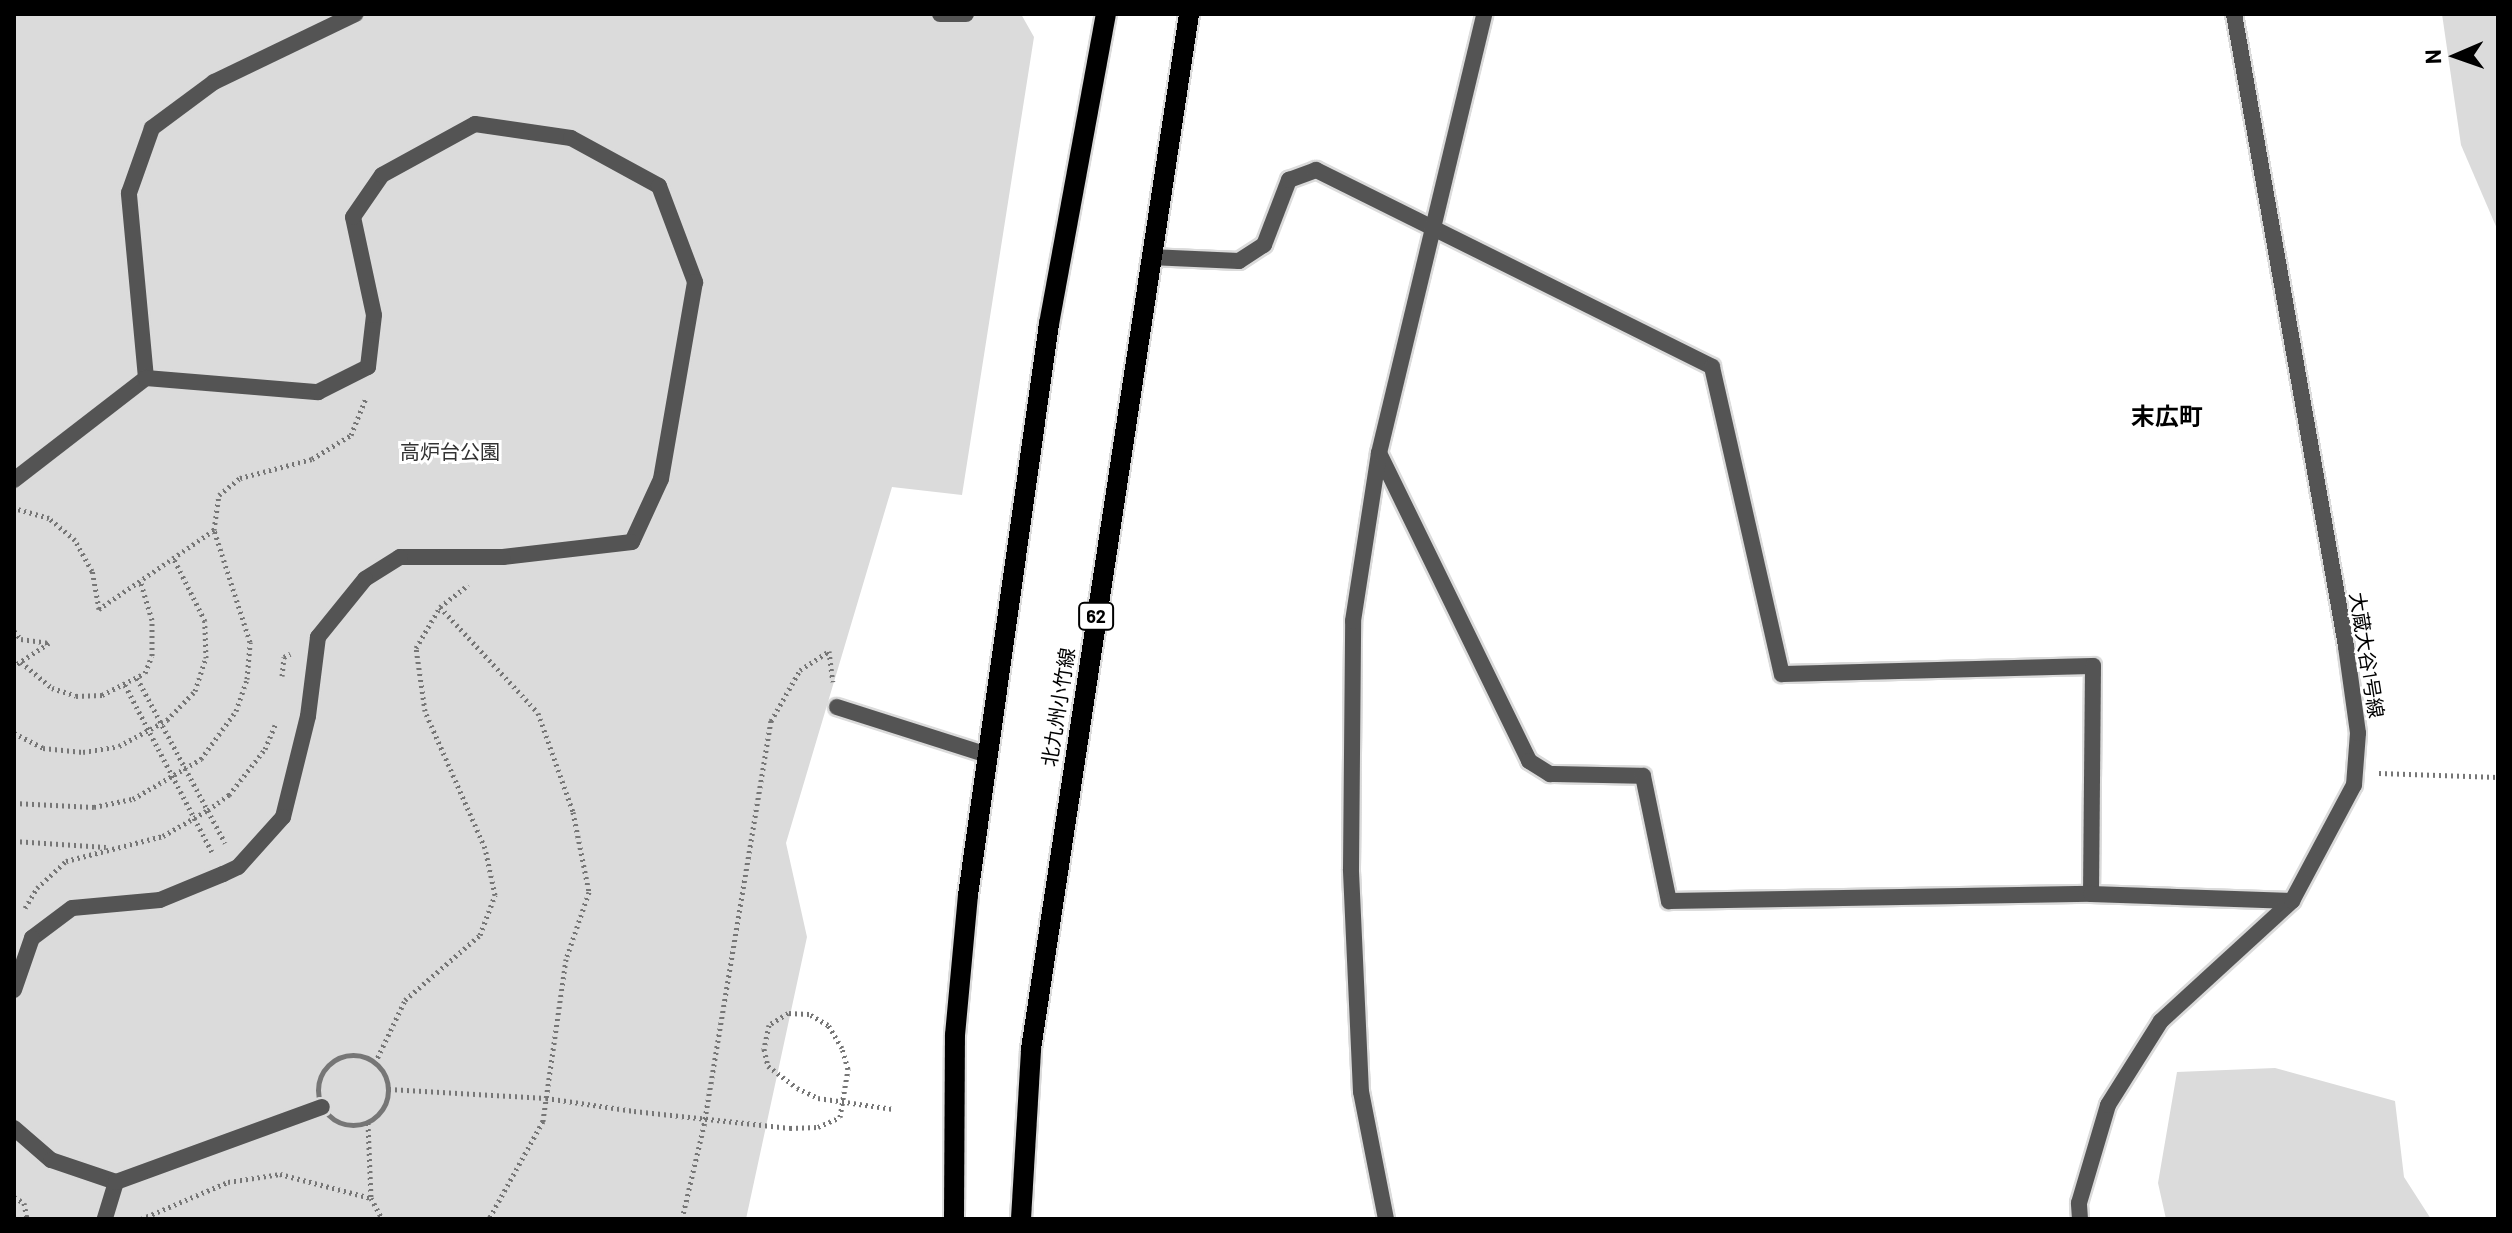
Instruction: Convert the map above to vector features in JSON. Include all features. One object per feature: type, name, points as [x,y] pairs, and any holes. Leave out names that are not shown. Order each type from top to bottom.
[{"type":"main road","points":[[954,1219],[955,1035],[987,755],[1049,324],[1106,14]]},
{"type":"main road","name":"北九州小竹線","points":[[1021,1219],[1031,1049],[1189,14]]},
{"type":"street","points":[[146,378],[129,193],[152,128],[214,82],[355,14]]},
{"type":"street","points":[[940,14],[966,14]]},
{"type":"street","points":[[1386,1219],[1361,1092],[1351,869],[1353,621],[1379,453],[1431,225],[1484,14]]},
{"type":"street","name":"大蔵大谷1号線","points":[[2080,1219],[2079,1203],[2108,1105],[2161,1021],[2292,901],[2354,785],[2358,733],[2346,646],[2234,14]]},
{"type":"street","points":[[14,480],[146,378],[318,392],[368,367],[374,315],[353,217],[382,175],[475,124],[571,138],[659,186],[695,282],[661,479],[632,542],[503,557],[400,557],[365,579],[318,637],[308,716],[283,817],[230,871],[160,900],[72,908],[32,938],[14,990]]},
{"type":"street","points":[[1150,257],[1239,261],[1264,245],[1289,180],[1316,170],[1712,367],[1782,674],[2093,666],[2091,894]]},
{"type":"street","points":[[1379,453],[1529,761],[1550,774],[1643,776],[1669,901],[2091,894],[2292,901]]},
{"type":"street","points":[[837,707],[987,755]]},
{"type":"street","points":[[14,1128],[51,1160],[116,1182],[322,1107]]},
{"type":"street","points":[[105,1219],[116,1182]]},
{"type":"path","points":[[14,803],[94,807],[133,799],[174,778],[221,738],[247,679],[250,642],[214,530],[219,495],[240,478],[312,459],[351,435],[361,420],[368,367]]},
{"type":"path","points":[[14,508],[49,518],[75,540],[92,571],[99,609],[214,530]]},
{"type":"path","points":[[14,733],[43,748],[83,752],[119,746],[162,724],[195,691],[206,658],[205,621],[173,557]]},
{"type":"path","points":[[375,1063],[405,1000],[480,935],[495,895],[485,848],[425,711],[416,648],[440,607],[503,557]]},
{"type":"path","points":[[21,662],[52,688],[76,696],[102,695],[137,678],[152,656],[152,620],[140,580]]},
{"type":"path","points":[[440,607],[538,713],[573,812],[589,892],[566,959],[543,1121],[489,1219]]},
{"type":"path","points":[[14,631],[21,639],[49,643],[14,666]]},
{"type":"path","points":[[281,686],[284,657],[318,637]]},
{"type":"path","points":[[682,1219],[704,1125],[771,721],[800,670],[829,651],[837,707]]},
{"type":"path","points":[[137,678],[208,810],[230,871]]},
{"type":"path","points":[[125,685],[195,819],[230,871]]},
{"type":"path","points":[[32,938],[25,907],[37,888],[66,861],[163,836],[195,819],[229,795],[265,749],[279,715]]},
{"type":"path","points":[[2354,785],[2379,773],[2498,777]]},
{"type":"path","points":[[14,841],[111,848]]},
{"type":"path","points":[[389,1089],[546,1098],[790,1128],[818,1127],[840,1117],[848,1069],[842,1048],[828,1025],[809,1014],[788,1013],[769,1025],[764,1049],[768,1066],[797,1088],[818,1098],[893,1109]]},
{"type":"path","points":[[347,1054],[368,1056],[375,1063],[384,1070],[389,1089],[384,1109],[368,1123],[348,1126],[329,1118],[322,1107],[318,1080],[329,1063],[347,1054]]},
{"type":"path","points":[[368,1123],[371,1198],[382,1219]]},
{"type":"path","points":[[141,1219],[228,1182],[280,1174],[371,1198]]},
{"type":"path","points":[[14,1197],[24,1203],[27,1219]]},
{"type":"green space","name":"高炉台公園","points":[[14,14],[1021,14],[1034,37],[962,495],[892,487],[786,843],[807,937],[746,1219],[14,1219]]},
{"type":"green space","points":[[2442,14],[2498,14],[2498,231],[2461,145]]},
{"type":"green space","points":[[2275,1068],[2395,1101],[2404,1177],[2431,1219],[2166,1219],[2158,1183],[2177,1072]]},
{"type":"district","name":"末広町","points":[[2167,416]]}]
